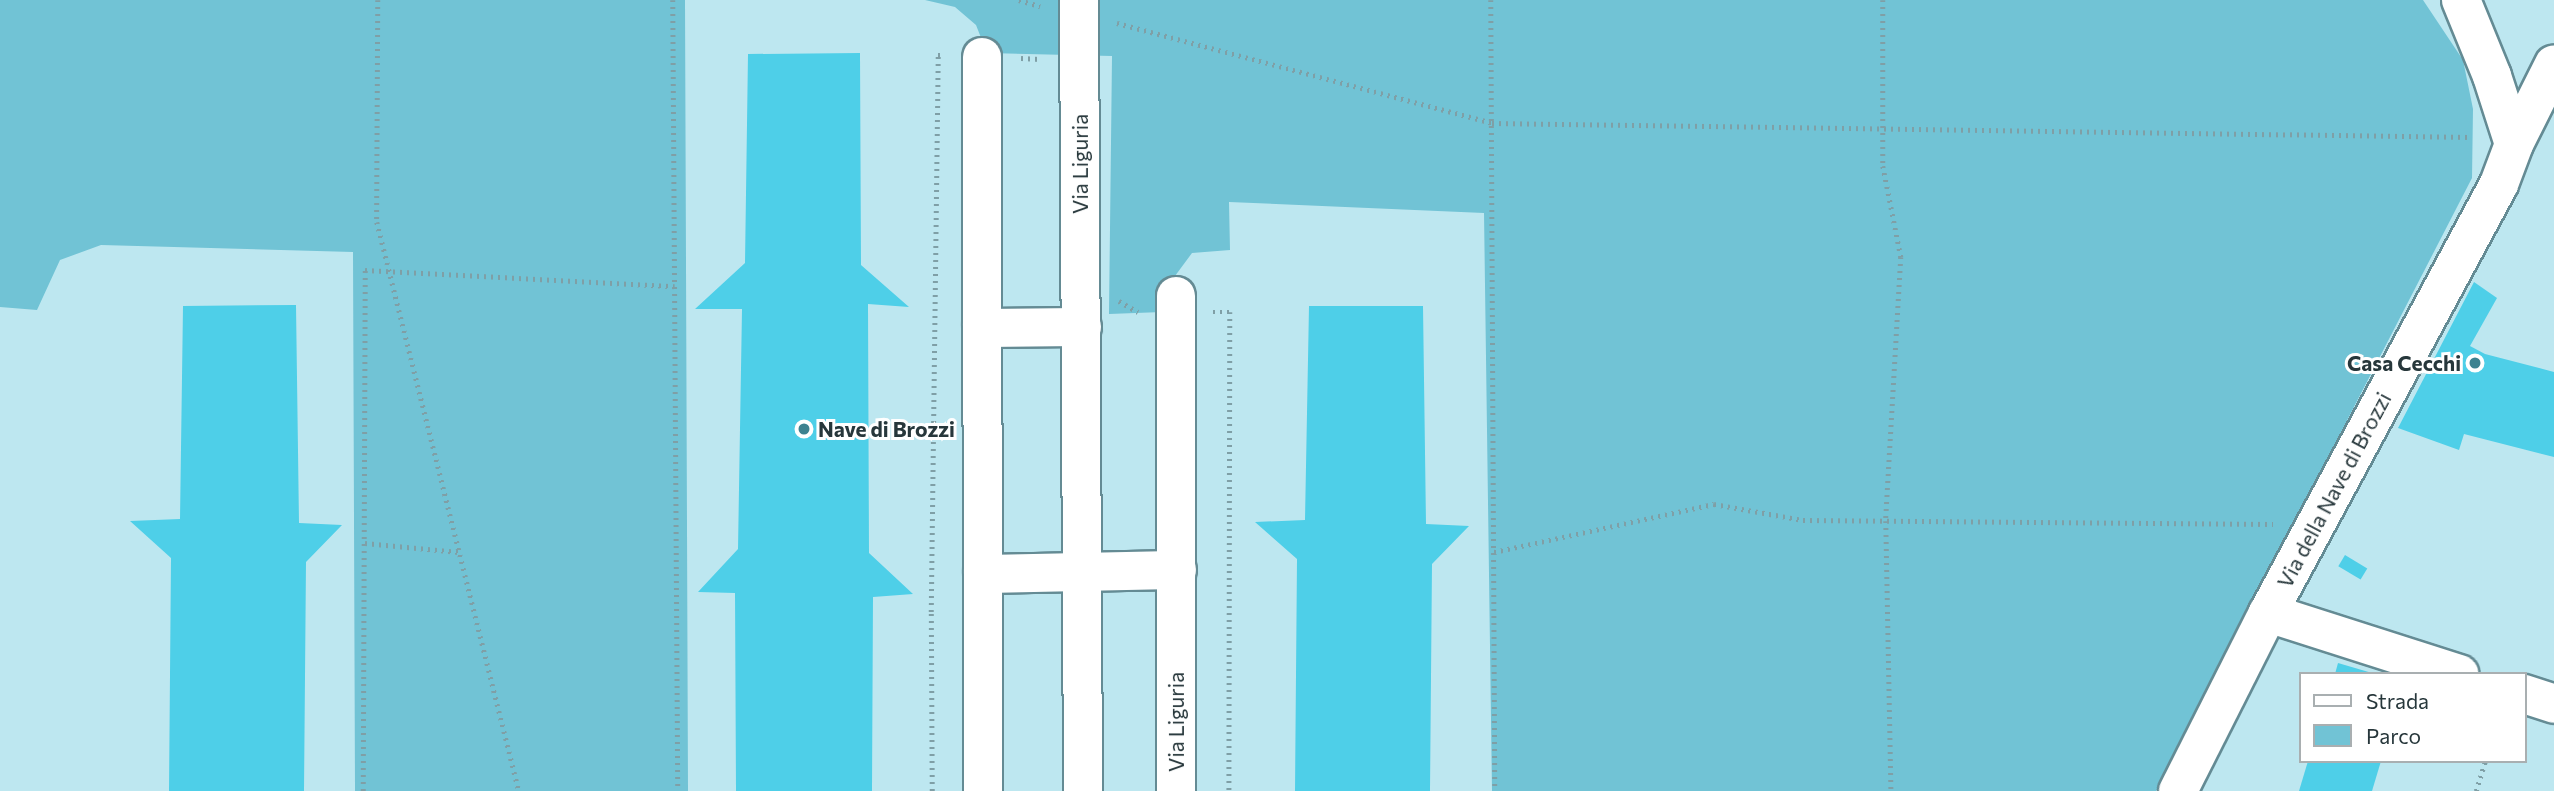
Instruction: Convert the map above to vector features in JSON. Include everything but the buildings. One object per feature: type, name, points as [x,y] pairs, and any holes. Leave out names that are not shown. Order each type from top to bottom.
[{"type":"street","points":[[2461,0],[2492,76],[2514,144]]},
{"type":"street","name":"Via Liguria","points":[[1083,791],[1082,327],[1093,10]]},
{"type":"street","points":[[982,57],[983,791]]},
{"type":"street","name":"Via della Nave di Brozzi","points":[[2178,791],[2268,613],[2499,184],[2514,144],[2554,64]]},
{"type":"street","name":"Via Liguria","points":[[1176,296],[1176,791]]},
{"type":"street","points":[[982,328],[1082,327]]},
{"type":"street","points":[[983,574],[1177,570]]},
{"type":"street","name":"Via della Nave di Brozzi","points":[[2268,613],[2453,672]]},
{"type":"street","points":[[2526,695],[2554,704]]},
{"type":"path","points":[[378,0],[377,222],[519,791]]},
{"type":"path","points":[[673,0],[678,791]]},
{"type":"path","points":[[1491,0],[1495,791]]},
{"type":"path","points":[[1883,0],[1883,166],[1901,257],[1886,521],[1891,791]]},
{"type":"path","points":[[1093,10],[1492,123],[2482,137],[2514,144]]},
{"type":"path","points":[[363,791],[365,270],[675,286]]},
{"type":"path","points":[[1494,552],[1714,504],[1803,520],[2316,524]]},
{"type":"path","points":[[365,543],[459,552]]},
{"type":"path","points":[[2476,791],[2484,763]]},
{"type":"green space","points":[[0,0],[685,0],[688,791],[355,791],[353,252],[101,245],[60,260],[37,310],[0,307]]},
{"type":"green space","points":[[925,0],[2423,0],[2463,60],[2473,109],[2472,178],[2156,791],[1492,791],[1484,213],[1229,202],[1230,250],[1192,253],[1175,276],[1162,312],[1109,314],[1112,56],[987,53],[976,25],[955,7]]},
{"type":"place","name":"Casa Cecchi","points":[[2475,363]]},
{"type":"place","name":"Nave di Brozzi","points":[[804,429]]}]
